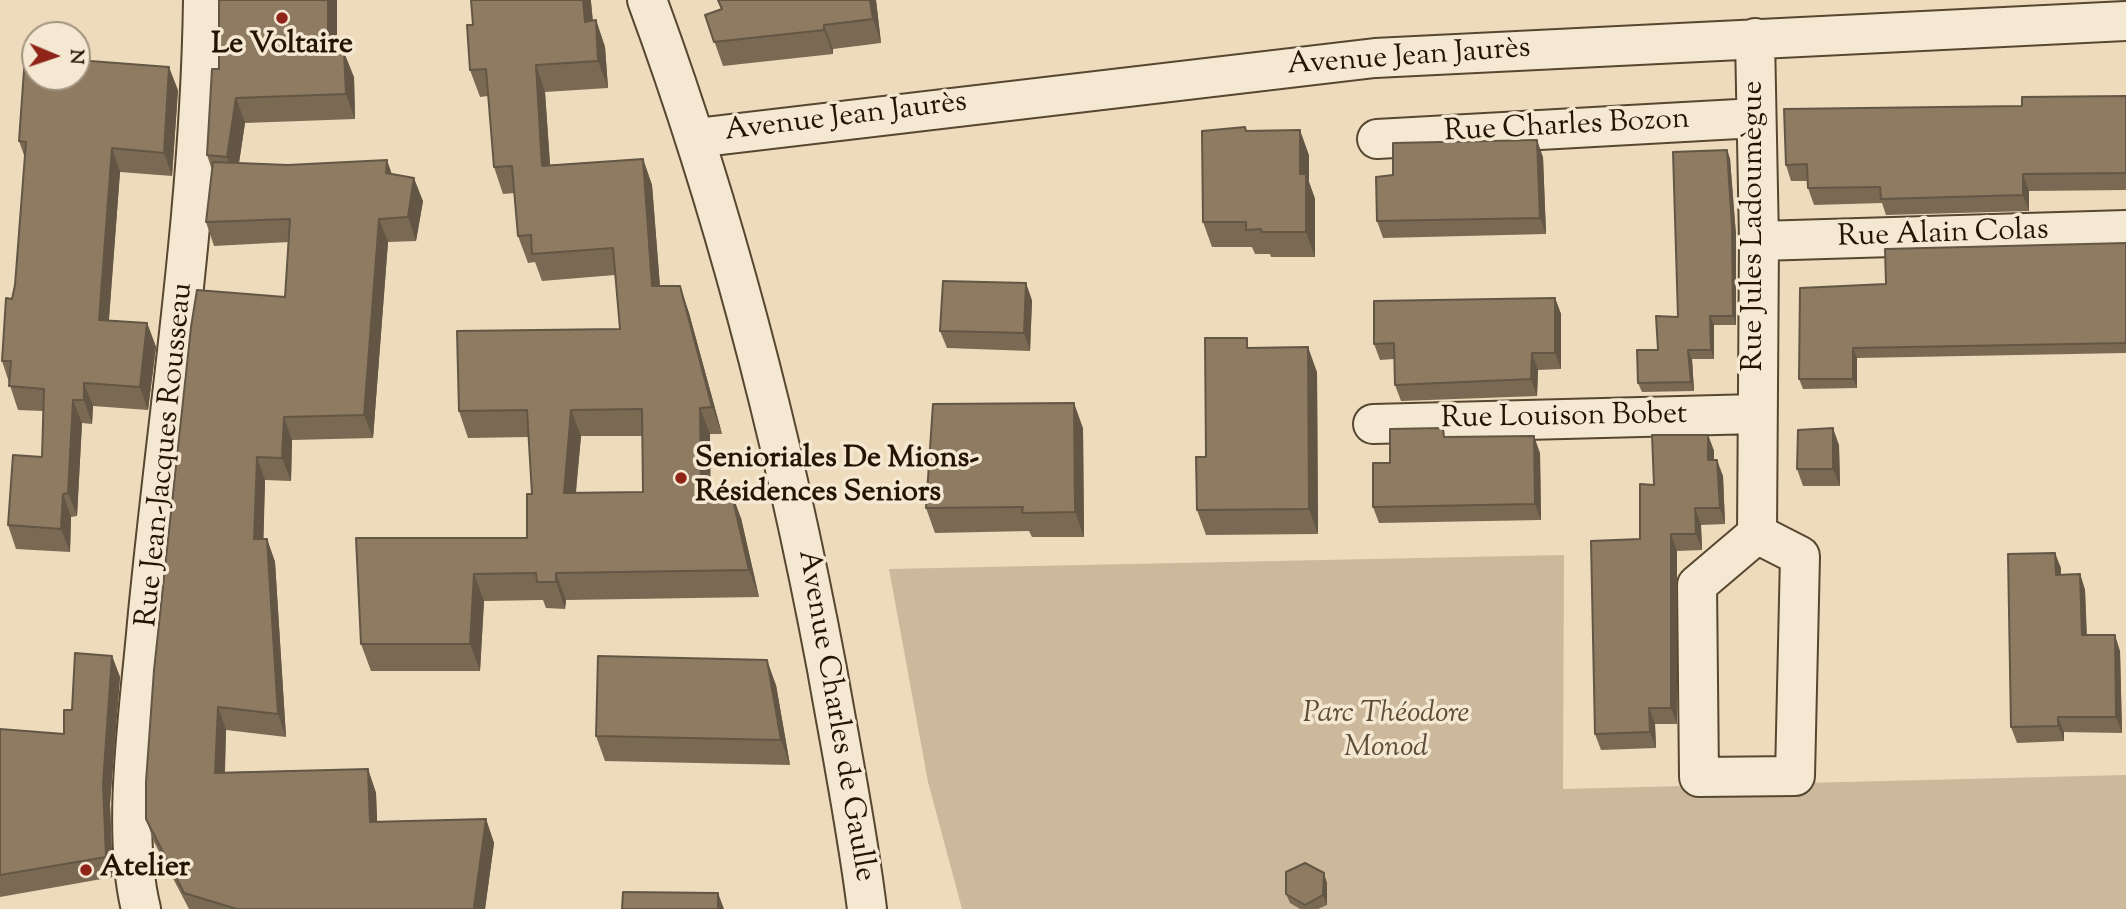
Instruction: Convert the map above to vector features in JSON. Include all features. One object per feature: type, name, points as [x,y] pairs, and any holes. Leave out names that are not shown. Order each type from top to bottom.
[{"type":"street","name":"Rue Jean-Jacques Rousseau","points":[[141,909],[133,838],[138,718],[155,541],[191,241],[202,75],[203,0]]},
{"type":"street","name":"Avenue Charles de Gaulle","points":[[647,0],[696,138],[763,376],[800,526],[860,853],[867,909]]},
{"type":"street","name":"Avenue Jean Jaurès","points":[[696,138],[1375,58],[2126,21]]},
{"type":"street","name":"Rue Jules Ladoumègue","points":[[1755,38],[1759,241],[1757,534]]},
{"type":"street","name":"Rue Charles Bozon","points":[[1377,139],[1756,118]]},
{"type":"street","name":"Rue Alain Colas","points":[[1759,241],[2126,230]]},
{"type":"street","name":"Rue Louison Bobet","points":[[1373,424],[1756,414]]},
{"type":"street","points":[[1757,534],[1800,556],[1795,776],[1699,777],[1697,584],[1757,534]]},
{"type":"green space","name":"Parc Théodore Monod","points":[[1564,555],[1563,789],[2126,775],[2126,909],[962,909],[928,782],[889,569]]},
{"type":"building","points":[[219,0],[328,0],[328,53],[344,52],[346,94],[236,98],[227,157],[207,155],[212,69],[219,69]]},
{"type":"building","points":[[471,0],[583,0],[585,22],[596,20],[598,61],[536,65],[542,166],[643,159],[652,286],[680,286],[712,407],[700,408],[701,491],[731,491],[749,570],[556,573],[556,582],[537,582],[536,573],[474,574],[470,644],[361,644],[356,538],[527,538],[527,494],[532,494],[527,410],[459,411],[457,331],[620,329],[613,248],[532,254],[531,235],[518,236],[512,166],[494,167],[486,69],[470,70],[467,25],[473,25]],"holes":[[[642,409],[643,492],[564,493],[571,410]]]},
{"type":"building","points":[[718,0],[870,0],[873,19],[824,25],[824,30],[714,42],[705,15],[722,9]]},
{"type":"building","points":[[91,61],[169,67],[164,153],[112,148],[99,320],[147,323],[140,387],[84,383],[84,400],[73,400],[68,493],[63,494],[61,529],[8,525],[13,455],[42,457],[44,389],[9,386],[11,361],[2,361],[6,298],[12,299],[15,285],[26,142],[19,141],[23,91],[91,91]]},
{"type":"building","points":[[2126,96],[2126,173],[2023,174],[2023,195],[1881,199],[1880,187],[1808,188],[1807,164],[1786,165],[1784,109],[2022,106],[2022,97]]},
{"type":"building","points":[[1245,127],[1246,131],[1300,130],[1300,174],[1306,174],[1306,232],[1262,232],[1261,229],[1246,230],[1246,222],[1203,222],[1202,131]]},
{"type":"building","points":[[1537,140],[1540,218],[1377,221],[1376,177],[1393,175],[1393,143]]},
{"type":"building","points":[[1727,150],[1732,226],[1733,316],[1710,316],[1711,350],[1688,350],[1691,382],[1638,383],[1637,350],[1658,350],[1656,316],[1678,317],[1673,152]]},
{"type":"building","points":[[387,160],[386,173],[414,178],[408,217],[379,219],[364,415],[284,417],[282,458],[257,457],[254,539],[267,539],[278,714],[218,707],[215,773],[368,769],[370,822],[486,819],[474,907],[483,909],[237,909],[184,893],[146,819],[154,670],[197,290],[285,297],[290,219],[206,222],[213,162],[288,165]]},
{"type":"building","points":[[2126,243],[2126,343],[1853,348],[1853,379],[1799,379],[1800,288],[1886,284],[1885,249]]},
{"type":"building","points":[[943,281],[1026,283],[1024,333],[940,331]]},
{"type":"building","points":[[1555,298],[1555,353],[1532,353],[1531,379],[1395,385],[1394,343],[1374,344],[1374,301]]},
{"type":"building","points":[[1205,338],[1247,338],[1247,348],[1308,347],[1309,509],[1197,510],[1196,457],[1206,457]]},
{"type":"building","points":[[1074,403],[1075,512],[1022,513],[1023,507],[926,508],[933,404]]},
{"type":"building","points":[[1443,428],[1444,437],[1534,436],[1535,504],[1373,507],[1373,463],[1390,463],[1390,429]]},
{"type":"building","points":[[1833,428],[1833,469],[1797,469],[1798,430]]},
{"type":"building","points":[[1652,435],[1708,435],[1708,460],[1717,460],[1720,508],[1695,508],[1696,534],[1671,534],[1671,708],[1649,708],[1650,732],[1595,734],[1591,541],[1640,539],[1640,484],[1654,485]]},
{"type":"building","points":[[2055,553],[2056,575],[2080,574],[2082,635],[2115,635],[2116,717],[2058,717],[2058,726],[2011,727],[2008,554]]},
{"type":"building","points":[[75,653],[112,656],[103,784],[106,857],[0,875],[0,729],[64,734],[64,710],[72,710]]},
{"type":"building","points":[[598,656],[767,660],[781,740],[596,736]]},
{"type":"building","points":[[1305,863],[1324,873],[1323,895],[1305,905],[1286,894],[1286,872]]},
{"type":"building","points":[[623,892],[718,893],[718,909],[622,909]]},
{"type":"place","name":"Le Voltaire","points":[[282,18]]},
{"type":"place","name":"Senioriales De Mions- Résidences Seniors","points":[[681,478]]},
{"type":"place","name":"Atelier","points":[[86,870]]}]
